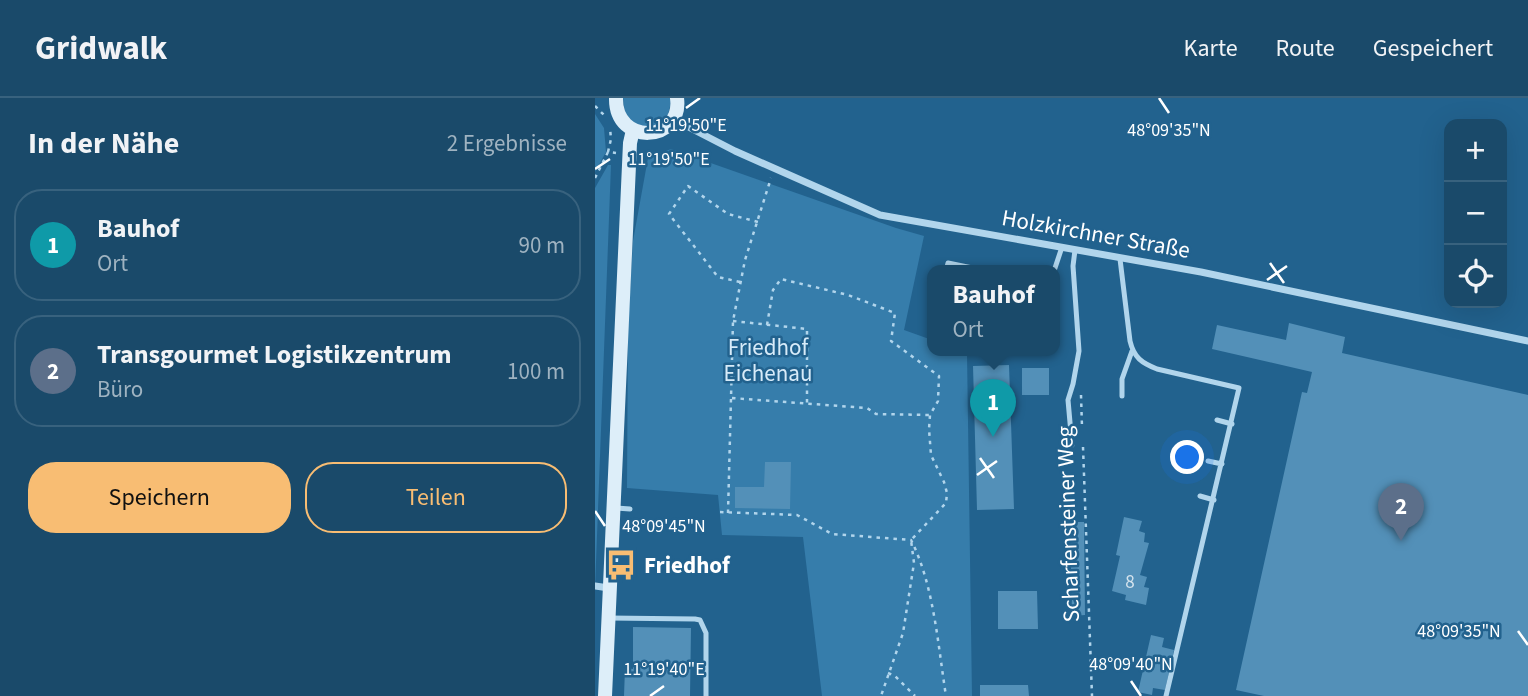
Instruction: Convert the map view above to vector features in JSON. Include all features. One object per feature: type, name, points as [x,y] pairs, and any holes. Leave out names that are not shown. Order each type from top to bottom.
[{"type":"main road","points":[[616,98],[619,116],[625,124],[643,133],[663,129],[673,119],[678,104],[677,98]]},
{"type":"main road","points":[[605,696],[608,618],[603,587],[612,508],[629,155],[633,130]]},
{"type":"street","name":"Holzkirchner Straße","points":[[673,119],[776,170],[880,215],[1201,272],[1528,341]]},
{"type":"lane","points":[[1056,265],[1062,247]]},
{"type":"lane","name":"Scharfensteiner Weg","points":[[1072,445],[1068,400],[1079,351],[1073,266],[1075,250]]},
{"type":"lane","points":[[1120,258],[1132,351],[1122,379],[1122,396]]},
{"type":"lane","points":[[1132,351],[1146,365],[1157,369],[1239,388],[1166,696]]},
{"type":"lane","points":[[1217,420],[1232,424]]},
{"type":"lane","points":[[1208,461],[1222,464]]},
{"type":"lane","points":[[1200,496],[1214,500]]},
{"type":"lane","points":[[612,508],[630,509]]},
{"type":"lane","points":[[608,618],[701,621],[706,633],[706,696]]},
{"type":"path","points":[[595,106],[605,116]]},
{"type":"path","points":[[595,178],[608,152],[611,139],[609,125]]},
{"type":"path","points":[[608,152],[629,155]]},
{"type":"path","points":[[728,513],[733,321],[745,260],[769,182],[776,170]]},
{"type":"path","points":[[740,282],[718,277],[669,214],[688,186],[728,214],[758,222]]},
{"type":"path","points":[[767,325],[773,290],[781,279],[848,295],[895,313],[891,341],[939,376],[937,401],[929,415],[931,455],[944,482],[946,503],[911,540]]},
{"type":"path","points":[[733,321],[807,329],[807,404]]},
{"type":"path","name":"Scharfensteiner Weg","points":[[1081,392],[1082,433]]},
{"type":"path","points":[[730,397],[867,408],[876,414],[929,415]]},
{"type":"path","name":"Scharfensteiner Weg","points":[[1083,447],[1092,696]]},
{"type":"path","points":[[720,512],[797,515],[832,534],[911,540]]},
{"type":"path","points":[[880,696],[903,633],[914,563],[911,540]]},
{"type":"path","points":[[911,540],[919,557],[928,590],[946,696]]},
{"type":"path","points":[[888,673],[895,676],[915,696]]},
{"type":"green space","points":[[623,98],[671,98],[669,112],[661,123],[639,125],[625,113]]},
{"type":"green space","points":[[595,114],[604,128],[606,152],[595,172]]},
{"type":"green space","name":"Friedhof Eichenau","points":[[671,149],[924,236],[904,330],[927,338],[927,356],[967,356],[972,696],[822,696],[803,537],[722,535],[718,495],[627,488],[628,327],[633,241],[648,158]]},
{"type":"green space","points":[[608,165],[611,165],[595,589],[595,188]]},
{"type":"building","points":[[1289,323],[1345,337],[1342,353],[1528,395],[1528,696],[1264,696],[1236,690],[1302,392],[1307,393],[1312,372],[1212,349],[1217,325],[1286,340]]},
{"type":"building","points":[[1009,365],[1014,509],[977,510],[973,366]]},
{"type":"building","points":[[1022,368],[1049,368],[1049,395],[1022,395]]},
{"type":"building","points":[[765,462],[791,462],[790,509],[735,508],[735,487],[764,487]]},
{"type":"building","points":[[1124,517],[1142,521],[1139,531],[1145,533],[1144,542],[1149,543],[1140,575],[1147,577],[1144,587],[1149,588],[1146,605],[1125,600],[1126,595],[1112,591],[1120,556],[1116,555]]},
{"type":"building","points":[[1070,522],[1084,522],[1085,615],[1072,616]]},
{"type":"building","points":[[998,591],[1037,591],[1038,629],[998,629]]},
{"type":"building","points":[[633,627],[691,628],[690,696],[624,696],[625,668],[633,669]]},
{"type":"building","points":[[1151,635],[1164,638],[1162,647],[1174,650],[1165,690],[1153,688],[1152,695],[1138,692]]},
{"type":"building","points":[[980,685],[1028,685],[1029,696],[980,696]]},
{"type":"place","name":"Bauhof","points":[[993,437]]},
{"type":"place","name":"Transgourmet Logistikzentrum","points":[[1401,541]]},
{"type":"place","name":"Friedhof","points":[[621,565]]}]
